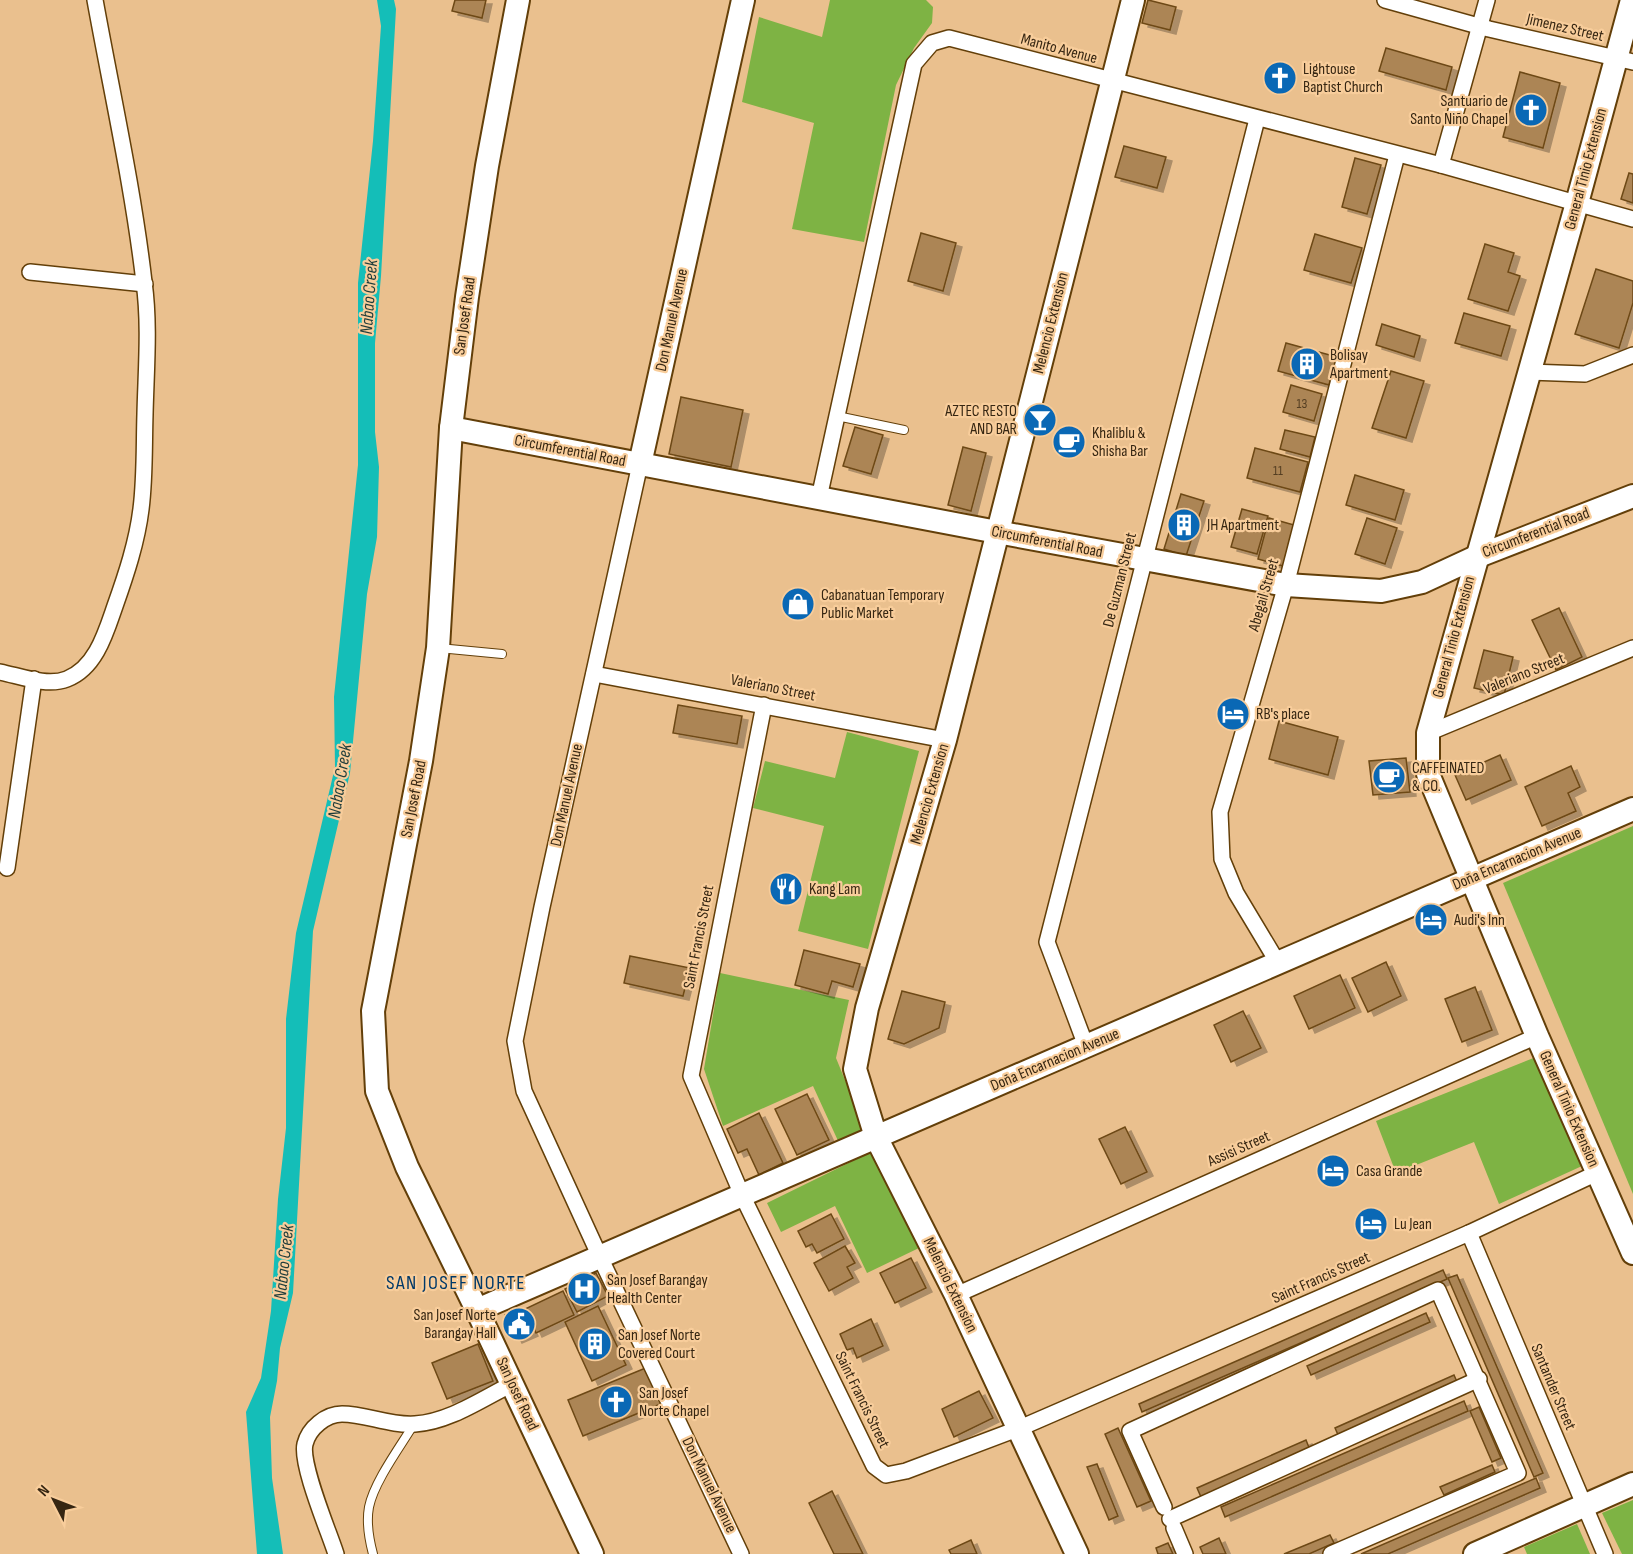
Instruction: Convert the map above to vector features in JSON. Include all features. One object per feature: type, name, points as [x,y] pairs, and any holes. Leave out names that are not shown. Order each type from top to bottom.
[{"type":"street","points":[[0,672],[50,682],[65,680],[78,674],[89,662],[100,646],[107,628],[132,551],[141,510],[147,345],[145,284],[126,163],[95,0]]},
{"type":"street","name":"San Josef Road","points":[[518,0],[487,166],[467,297],[451,428],[438,648],[421,761],[374,1011],[377,1090],[407,1167],[592,1554]]},
{"type":"street","name":"Don Manuel Avenue","points":[[741,1554],[524,1091],[515,1041],[542,907],[743,0]]},
{"type":"street","name":"Melencio Extension","points":[[1077,1554],[956,1295],[876,1137],[855,1069],[867,1008],[945,740],[1133,0]]},
{"type":"street","name":"Jimenez Street","points":[[1385,0],[1480,26],[1625,60]]},
{"type":"street","points":[[1441,165],[1487,0]]},
{"type":"street","name":"General Tinio Extension","points":[[1632,0],[1625,60],[1577,203],[1428,733],[1428,774],[1470,880],[1633,1253]]},
{"type":"street","name":"Manito Avenue","points":[[819,498],[914,64],[932,43],[949,38],[1441,165],[1633,219]]},
{"type":"street","name":"De Guzman Street","points":[[1086,1046],[1047,942],[1257,119]]},
{"type":"street","name":"Abegail Street","points":[[1278,963],[1236,893],[1222,859],[1220,812],[1286,585],[1397,155]]},
{"type":"street","points":[[30,272],[145,284]]},
{"type":"street","points":[[1529,372],[1585,374],[1633,355]]},
{"type":"street","name":"Circumferential Road","points":[[451,428],[1286,585],[1381,591],[1422,582],[1476,556],[1633,496]]},
{"type":"street","name":"Valeriano Street","points":[[1428,733],[1633,648]]},
{"type":"street","name":"Valeriano Street","points":[[594,674],[945,740]]},
{"type":"street","points":[[7,868],[34,680]]},
{"type":"street","name":"Saint Francis Street","points":[[764,705],[691,1076],[742,1195],[874,1466],[886,1476],[906,1471],[1020,1428],[1468,1233],[1597,1173]]},
{"type":"street","name":"Doña Encarnacion Avenue","points":[[477,1310],[1633,809]]},
{"type":"street","name":"Assisi Street","points":[[956,1295],[1537,1036]]},
{"type":"street","name":"Santander Street","points":[[1468,1233],[1605,1554]]},
{"type":"street","points":[[1185,1554],[1130,1431],[1438,1290],[1479,1379],[1518,1473],[1331,1554]]},
{"type":"street","points":[[1169,1518],[1479,1379]]},
{"type":"street","points":[[336,1554],[305,1462],[304,1444],[313,1428],[325,1418],[341,1414],[414,1425],[435,1421],[512,1384]]},
{"type":"street","points":[[1475,1554],[1633,1484]]},
{"type":"lane","points":[[837,416],[904,430]]},
{"type":"lane","points":[[438,648],[502,654]]},
{"type":"lane","points":[[373,1554],[368,1534],[369,1507],[380,1480],[414,1425]]},
{"type":"green space","points":[[830,0],[926,0],[933,7],[932,23],[914,48],[896,85],[864,242],[792,229],[814,123],[742,102],[759,17],[822,37]]},
{"type":"green space","points":[[847,732],[919,751],[868,949],[798,931],[824,826],[753,808],[765,761],[835,778]]},
{"type":"green space","points":[[1633,826],[1633,1194],[1503,883]]},
{"type":"green space","points":[[720,973],[849,1000],[836,1058],[865,1129],[839,1143],[813,1086],[723,1126],[704,1069]]},
{"type":"green space","points":[[1536,1057],[1582,1166],[1499,1204],[1474,1142],[1396,1173],[1376,1121]]},
{"type":"green space","points":[[873,1151],[919,1248],[867,1273],[835,1206],[781,1232],[767,1203]]},
{"type":"green space","points":[[1633,1500],[1633,1554],[1622,1554],[1602,1513]]},
{"type":"green space","points":[[1577,1524],[1590,1554],[1527,1554],[1524,1547]]},
{"type":"water","name":"Nabao Creek","points":[[377,0],[394,0],[396,9],[375,343],[375,432],[379,467],[377,537],[367,594],[350,773],[313,931],[293,1293],[280,1348],[270,1417],[272,1478],[283,1554],[257,1554],[246,1412],[261,1378],[271,1311],[278,1199],[286,1128],[286,1019],[296,933],[335,767],[334,697],[358,465],[358,283],[373,141],[381,26]]},
{"type":"building","points":[[455,0],[486,0],[482,18],[452,11]]},
{"type":"building","points":[[1148,0],[1176,7],[1170,30],[1142,23]]},
{"type":"building","points":[[1386,48],[1452,67],[1446,90],[1379,71]]},
{"type":"building","name":"Santuario de Santo Niño Chapel","points":[[1520,72],[1560,83],[1543,148],[1503,137]]},
{"type":"building","points":[[1124,146],[1166,157],[1157,188],[1115,177]]},
{"type":"building","points":[[1355,158],[1381,165],[1367,214],[1342,207]]},
{"type":"building","points":[[1629,173],[1633,174],[1633,203],[1621,199]]},
{"type":"building","points":[[921,233],[956,243],[943,291],[908,281]]},
{"type":"building","points":[[1315,234],[1362,248],[1351,283],[1304,270]]},
{"type":"building","points":[[1485,244],[1514,253],[1508,272],[1520,276],[1508,311],[1468,299]]},
{"type":"building","points":[[1596,269],[1633,281],[1633,303],[1619,348],[1575,334]]},
{"type":"building","points":[[1464,313],[1510,326],[1501,356],[1455,343]]},
{"type":"building","points":[[1382,324],[1420,336],[1414,357],[1376,345]]},
{"type":"building","name":"Bolisay Apartment","points":[[1286,343],[1337,357],[1329,385],[1278,371]]},
{"type":"building","points":[[1391,371],[1424,381],[1406,438],[1372,428]]},
{"type":"building","points":[[1291,385],[1322,394],[1314,421],[1283,412]]},
{"type":"building","points":[[681,397],[743,410],[731,467],[669,454]]},
{"type":"building","points":[[855,427],[883,435],[871,474],[843,466]]},
{"type":"building","points":[[1285,430],[1315,437],[1310,457],[1280,449]]},
{"type":"building","points":[[963,447],[986,453],[971,511],[948,505]]},
{"type":"building","points":[[1255,448],[1308,462],[1300,492],[1247,478]]},
{"type":"building","points":[[1355,475],[1404,490],[1395,520],[1346,505]]},
{"type":"building","name":"JH Apartment","points":[[1181,494],[1204,501],[1186,556],[1164,549]]},
{"type":"building","points":[[1242,509],[1268,516],[1257,554],[1231,547]]},
{"type":"building","points":[[1269,518],[1294,525],[1283,566],[1258,559]]},
{"type":"building","points":[[1367,518],[1397,528],[1385,564],[1355,554]]},
{"type":"building","points":[[1559,608],[1582,657],[1556,670],[1532,620]]},
{"type":"building","points":[[1484,650],[1513,657],[1504,695],[1474,688]]},
{"type":"building","points":[[678,705],[742,716],[737,744],[673,733]]},
{"type":"building","points":[[1279,721],[1338,737],[1328,775],[1269,759]]},
{"type":"building","points":[[1500,755],[1511,780],[1466,800],[1455,775]]},
{"type":"building","name":"CAFFEINATED & CO.","points":[[1406,758],[1410,792],[1373,795],[1369,761]]},
{"type":"building","points":[[1571,766],[1580,787],[1568,793],[1576,811],[1542,826],[1525,787]]},
{"type":"building","points":[[804,950],[860,964],[853,987],[832,981],[828,994],[795,985]]},
{"type":"building","points":[[630,956],[690,968],[683,996],[624,983]]},
{"type":"building","points":[[1386,962],[1401,996],[1368,1012],[1352,978]]},
{"type":"building","points":[[1340,975],[1355,1008],[1309,1029],[1294,996]]},
{"type":"building","points":[[1475,987],[1492,1030],[1462,1042],[1445,999]]},
{"type":"building","points":[[902,991],[945,1002],[939,1028],[904,1044],[888,1039]]},
{"type":"building","points":[[1243,1011],[1261,1048],[1231,1062],[1214,1025]]},
{"type":"building","points":[[807,1094],[829,1140],[797,1155],[775,1109]]},
{"type":"building","points":[[759,1113],[783,1163],[759,1175],[747,1149],[738,1153],[727,1129]]},
{"type":"building","points":[[1125,1127],[1147,1172],[1121,1184],[1099,1139]]},
{"type":"building","points":[[831,1214],[844,1239],[817,1253],[812,1244],[806,1247],[798,1231]]},
{"type":"building","points":[[845,1246],[855,1263],[847,1267],[853,1278],[829,1291],[814,1263]]},
{"type":"building","points":[[911,1258],[926,1288],[895,1303],[880,1273]]},
{"type":"building","points":[[1443,1270],[1447,1279],[1142,1412],[1139,1404]]},
{"type":"building","points":[[596,1273],[608,1296],[577,1312],[565,1289]]},
{"type":"building","points":[[1457,1275],[1543,1473],[1534,1477],[1448,1278]]},
{"type":"building","points":[[563,1291],[574,1315],[536,1333],[525,1309]]},
{"type":"building","name":"San Josef Norte Covered Court","points":[[598,1306],[626,1365],[592,1381],[565,1322]]},
{"type":"building","name":"San Josef Norte Barangay Hall","points":[[522,1308],[532,1332],[516,1339],[505,1315]]},
{"type":"building","points":[[1426,1313],[1430,1322],[1311,1375],[1307,1366]]},
{"type":"building","points":[[871,1319],[883,1346],[857,1358],[853,1348],[847,1350],[840,1334]]},
{"type":"building","points":[[478,1344],[493,1381],[447,1399],[432,1363]]},
{"type":"building","name":"San Josef Norte Chapel","points":[[648,1367],[663,1403],[583,1436],[568,1400]]},
{"type":"building","points":[[1454,1375],[1458,1384],[1339,1437],[1335,1428]]},
{"type":"building","points":[[979,1391],[993,1418],[954,1437],[942,1409]]},
{"type":"building","points":[[1464,1401],[1468,1411],[1225,1517],[1221,1507]]},
{"type":"building","points":[[1479,1407],[1501,1458],[1492,1462],[1470,1411]]},
{"type":"building","points":[[1118,1428],[1151,1501],[1137,1507],[1105,1434]]},
{"type":"building","points":[[1306,1440],[1310,1450],[1201,1497],[1197,1488]]},
{"type":"building","points":[[1097,1464],[1118,1516],[1109,1520],[1087,1467]]},
{"type":"building","points":[[1492,1465],[1495,1472],[1444,1495],[1440,1487]]},
{"type":"building","points":[[1536,1478],[1540,1488],[1388,1554],[1361,1554]]},
{"type":"building","points":[[832,1491],[863,1554],[834,1554],[809,1503]]},
{"type":"building","points":[[1330,1535],[1334,1543],[1309,1554],[1284,1554]]},
{"type":"building","points":[[1219,1538],[1226,1554],[1203,1554],[1200,1547]]},
{"type":"building","points":[[971,1540],[977,1554],[951,1554],[949,1550]]},
{"type":"building","points":[[1168,1543],[1173,1554],[1158,1554],[1156,1548]]},
{"type":"place","name":"Lightouse Baptist Church","points":[[1280,78]]},
{"type":"place","name":"Santuario de Santo Niño Chapel","points":[[1531,110]]},
{"type":"place","name":"Bolisay Apartment","points":[[1307,364]]},
{"type":"place","name":"AZTEC RESTO AND BAR","points":[[1040,420]]},
{"type":"place","name":"Khaliblu & Shisha Bar","points":[[1069,442]]},
{"type":"place","name":"JH Apartment","points":[[1184,525]]},
{"type":"place","name":"Cabanatuan Temporary Public Market","points":[[798,604]]},
{"type":"place","name":"RB's place","points":[[1233,714]]},
{"type":"place","name":"CAFFEINATED & CO.","points":[[1389,777]]},
{"type":"place","name":"Kang Lam","points":[[786,889]]},
{"type":"place","name":"Audi's Inn","points":[[1431,920]]},
{"type":"place","name":"Casa Grande","points":[[1333,1171]]},
{"type":"place","name":"Lu Jean","points":[[1371,1224]]},
{"type":"place","name":"San Josef Barangay Health Center","points":[[584,1289]]},
{"type":"place","name":"San Josef Norte Barangay Hall","points":[[519,1324]]},
{"type":"place","name":"San Josef Norte Covered Court","points":[[595,1344]]},
{"type":"place","name":"San Josef Norte Chapel","points":[[616,1402]]},
{"type":"district","name":"SAN JOSEF NORTE","points":[[456,1283]]}]
